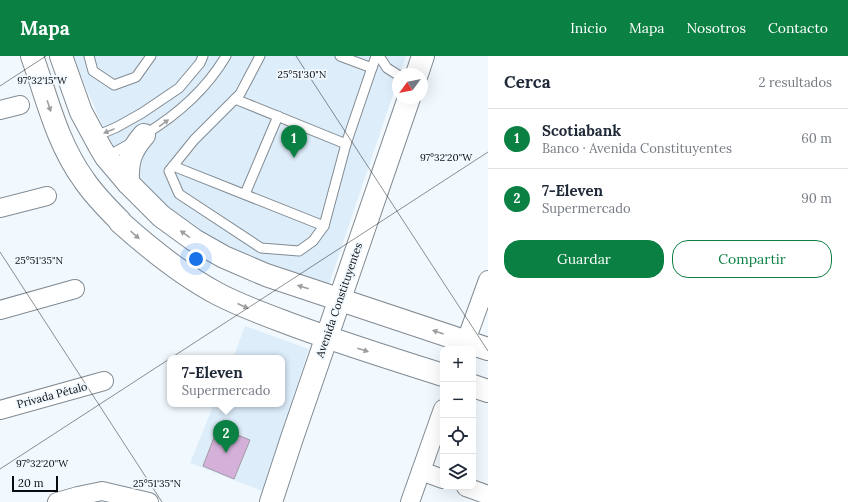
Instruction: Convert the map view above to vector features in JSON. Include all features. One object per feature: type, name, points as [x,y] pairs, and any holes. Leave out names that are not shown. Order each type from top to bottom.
[{"type":"street","points":[[32,56],[61,141],[84,180],[102,203],[139,239],[188,276],[216,293],[245,307],[326,338],[440,374]]},
{"type":"street","points":[[61,56],[81,112],[106,157],[128,183],[161,216],[194,240],[266,275],[340,299],[465,345],[488,349]]},
{"type":"street","points":[[419,68],[423,56]]},
{"type":"street","name":"Avenida Constituyentes","points":[[271,502],[406,104]]},
{"type":"street","points":[[0,110],[20,105]]},
{"type":"street","points":[[61,141],[76,140],[94,136]]},
{"type":"street","points":[[128,183],[127,170],[130,157],[136,145],[144,136]]},
{"type":"street","points":[[102,203],[96,177],[99,167],[106,157]]},
{"type":"street","points":[[0,208],[47,196]]},
{"type":"street","points":[[465,345],[488,280]]},
{"type":"street","points":[[0,310],[75,289]]},
{"type":"street","name":"Privada Pétalo","points":[[0,410],[104,381]]},
{"type":"street","points":[[476,387],[488,391]]},
{"type":"street","points":[[410,502],[440,417]]},
{"type":"street","points":[[421,471],[440,478]]},
{"type":"street","points":[[474,490],[488,495]]},
{"type":"street","points":[[57,502],[102,491],[149,502]]},
{"type":"lane","points":[[89,56],[93,71],[114,85],[136,77],[151,56]]},
{"type":"lane","points":[[94,136],[117,127],[142,113],[180,88],[200,63],[203,56]]},
{"type":"lane","points":[[106,157],[144,136],[175,115],[205,86],[226,56]]},
{"type":"lane","points":[[260,56],[240,94],[194,140],[169,171],[179,194],[261,248],[299,251],[314,241],[324,226],[346,144],[376,56]]},
{"type":"lane","points":[[340,56],[372,68]]},
{"type":"lane","points":[[379,56],[387,68],[392,71]]},
{"type":"lane","points":[[235,99],[346,144]]},
{"type":"lane","points":[[245,194],[278,116]]},
{"type":"lane","points":[[173,166],[324,226]]},
{"type":"shaded area","points":[[72,56],[406,56],[402,68],[392,68],[392,98],[328,287],[243,260],[154,197],[116,156]]},
{"type":"shaded area","points":[[245,326],[309,349],[262,491],[190,463],[213,407],[285,407],[285,355],[234,355]]},
{"type":"building","points":[[218,427],[250,440],[234,479],[203,466]]},
{"type":"place","name":"Scotiabank","points":[[294,158]]},
{"type":"place","name":"7-Eleven","points":[[226,453]]}]
